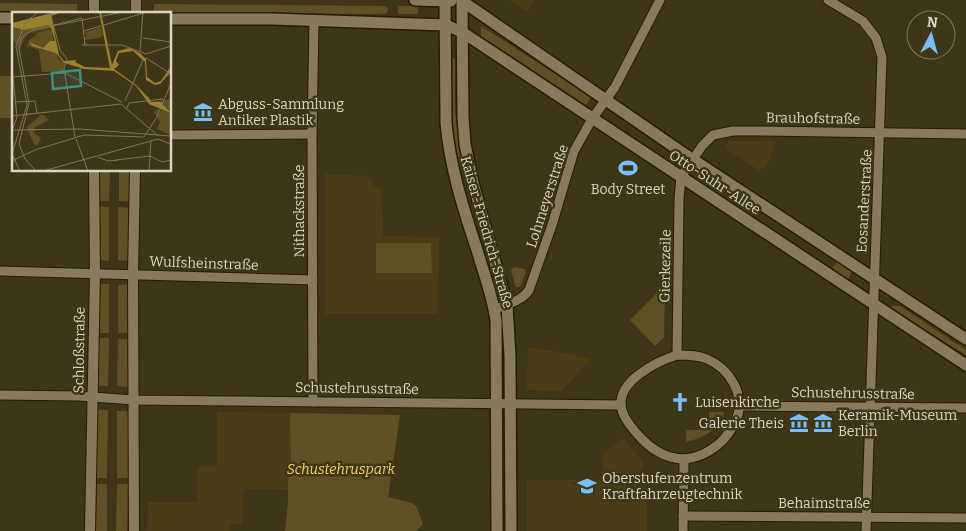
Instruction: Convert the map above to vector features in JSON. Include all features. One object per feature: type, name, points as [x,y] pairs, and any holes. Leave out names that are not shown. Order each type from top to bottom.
[{"type":"main road","points":[[414,0],[462,1]]},
{"type":"main road","name":"Kaiser-Friedrich-Straße","points":[[445,0],[446,123],[448,143],[463,208],[495,309],[498,403],[497,531]]},
{"type":"main road","name":"Kaiser-Friedrich-Straße","points":[[462,1],[465,144],[473,183],[507,304],[511,403],[511,531]]},
{"type":"main road","name":"Otto-Suhr-Allee","points":[[462,1],[518,38],[606,101],[966,339]]},
{"type":"main road","points":[[171,19],[314,20],[446,25]]},
{"type":"main road","name":"Otto-Suhr-Allee","points":[[446,25],[462,32],[966,365]]},
{"type":"street","name":"Lohmeyerstraße","points":[[495,309],[522,297],[529,290],[555,216],[574,151],[592,119],[615,87],[660,0]]},
{"type":"street","name":"Eosanderstraße","points":[[828,0],[863,21],[876,38],[882,57],[881,133],[873,303],[866,531]]},
{"type":"street","name":"Nithackstraße","points":[[313,402],[312,134],[314,20]]},
{"type":"street","name":"Brauhofstraße","points":[[681,177],[702,146],[717,133],[761,131],[966,134]]},
{"type":"street","points":[[171,135],[312,134]]},
{"type":"street","name":"Schloßstraße","points":[[90,531],[95,273],[94,171]]},
{"type":"street","points":[[134,531],[133,274],[135,171]]},
{"type":"street","name":"Gierkezeile","points":[[677,355],[679,199],[681,177]]},
{"type":"street","name":"Wulfsheinstraße","points":[[0,271],[313,280]]},
{"type":"street","points":[[677,355],[707,359],[721,367],[736,386],[739,396],[738,416],[728,434],[707,453],[684,460],[656,452],[644,441],[625,417],[621,405],[627,388],[640,374],[664,359],[677,355]]},
{"type":"street","name":"Schustehrusstraße","points":[[0,395],[92,396],[134,400],[621,405]]},
{"type":"street","name":"Schustehrusstraße","points":[[739,406],[966,408]]},
{"type":"street","points":[[683,531],[684,460]]},
{"type":"street","name":"Behaimstraße","points":[[683,516],[966,518]]},
{"type":"shaded area","points":[[509,0],[535,0],[527,12]]},
{"type":"shaded area","points":[[728,141],[775,141],[769,161],[765,168],[762,167],[760,171],[725,148]]},
{"type":"shaded area","points":[[325,174],[366,176],[373,182],[372,186],[382,189],[383,236],[439,237],[438,314],[325,314]]},
{"type":"shaded area","points":[[528,348],[591,359],[561,391],[527,390]]},
{"type":"shaded area","points":[[217,412],[291,413],[291,490],[244,489],[242,524],[230,524],[230,531],[147,531],[148,502],[197,502],[198,467],[217,467]]},
{"type":"shaded area","name":"Oberstufenzentrum Kraftfahrzeugtechnik","points":[[623,438],[641,460],[643,466],[641,470],[647,476],[647,531],[527,531],[527,480],[602,480],[603,454]]},
{"type":"green space","points":[[0,3],[77,4],[77,12],[0,12]]},
{"type":"green space","points":[[154,4],[383,6],[387,7],[388,10],[386,14],[154,12]]},
{"type":"green space","points":[[398,6],[418,6],[418,14],[398,14]]},
{"type":"green space","points":[[481,26],[591,97],[586,105],[481,36]]},
{"type":"green space","points":[[451,57],[455,59],[455,110],[462,167],[455,162],[452,127]]},
{"type":"green space","points":[[0,76],[12,76],[12,118],[0,118]]},
{"type":"green space","points":[[99,171],[110,171],[109,201],[99,201]]},
{"type":"green space","points":[[119,171],[130,171],[130,201],[119,201]]},
{"type":"green space","points":[[99,206],[109,207],[109,261],[99,260]]},
{"type":"green space","points":[[118,207],[130,208],[130,261],[118,260]]},
{"type":"green space","points":[[376,243],[431,243],[432,273],[376,273]]},
{"type":"green space","points":[[837,261],[852,271],[848,280],[832,269]]},
{"type":"green space","points":[[514,267],[525,269],[526,272],[520,287],[516,287],[511,270]]},
{"type":"green space","points":[[98,284],[109,284],[109,333],[98,333]]},
{"type":"green space","points":[[129,284],[129,333],[118,333],[118,285]]},
{"type":"green space","points":[[665,285],[664,337],[655,346],[630,320]]},
{"type":"green space","points":[[900,306],[966,350],[966,355],[891,309],[890,307]]},
{"type":"green space","points":[[98,338],[109,338],[108,386],[98,386]]},
{"type":"green space","points":[[118,339],[129,339],[129,387],[117,386]]},
{"type":"green space","points":[[97,410],[108,410],[107,478],[97,478]]},
{"type":"green space","points":[[117,411],[128,411],[128,478],[117,478]]},
{"type":"green space","points":[[709,412],[724,412],[718,424],[710,432],[686,442],[686,430],[699,430],[700,421],[709,421]]},
{"type":"green space","name":"Schustehruspark","points":[[291,413],[400,415],[388,497],[412,503],[416,506],[423,524],[416,531],[285,531],[291,461]]},
{"type":"green space","points":[[503,420],[506,421],[505,531],[502,531]]},
{"type":"green space","points":[[97,484],[107,484],[107,531],[96,531]]},
{"type":"green space","points":[[117,484],[128,484],[127,531],[116,531]]},
{"type":"place","name":"Abguss-Sammlung Antiker Plastik","points":[[203,112]]},
{"type":"place","name":"Body Street","points":[[628,168]]},
{"type":"place","name":"Luisenkirche","points":[[680,402]]},
{"type":"place","name":"Galerie Theis","points":[[799,423]]},
{"type":"place","name":"Keramik-Museum Berlin","points":[[823,423]]},
{"type":"place","name":"Oberstufenzentrum Kraftfahrzeugtechnik","points":[[587,486]]}]
